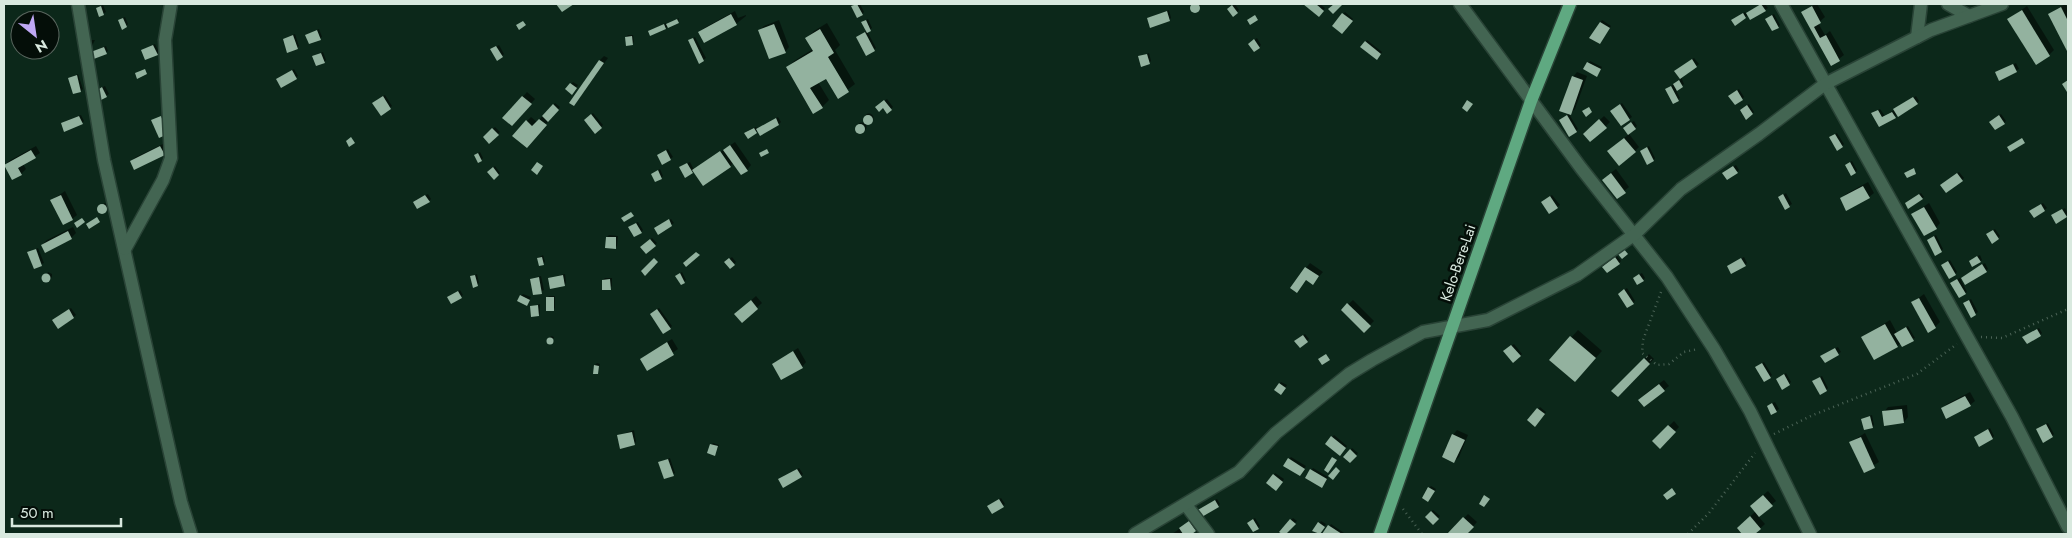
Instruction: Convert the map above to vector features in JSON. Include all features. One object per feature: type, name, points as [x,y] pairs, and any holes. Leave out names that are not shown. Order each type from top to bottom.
[{"type":"main road","name":"Kelo-Bere-Lai","points":[[1380,534],[1531,101],[1570,4]]},
{"type":"street","points":[[78,4],[104,160],[181,502],[191,534]]},
{"type":"street","points":[[125,248],[163,180],[171,158],[165,40],[171,4]]},
{"type":"street","points":[[1460,4],[1581,168],[1635,234],[1667,277],[1714,349],[1763,439],[1810,534]]},
{"type":"street","points":[[1781,4],[2012,417],[2068,527]]},
{"type":"street","points":[[1917,37],[1921,4]]},
{"type":"street","points":[[1948,4],[1969,16]]},
{"type":"street","points":[[1135,534],[1239,472],[1276,433],[1349,374],[1423,332],[1488,320],[1577,274],[1635,234],[1682,189],[1760,134],[1825,84],[1917,37],[2002,4]]},
{"type":"street","points":[[1186,505],[1208,534]]},
{"type":"path","points":[[1667,277],[1643,340],[1642,353],[1657,365],[1670,364],[1684,352],[1695,349],[1714,349]]},
{"type":"path","points":[[1688,534],[1709,513],[1754,454],[1763,439],[1812,415],[1917,374],[1966,336],[2002,338],[2068,309]]},
{"type":"path","points":[[1394,497],[1422,534]]},
{"type":"building","points":[[1193,3],[1197,3],[1200,8],[1199,12],[1193,13],[1190,10],[1190,6]]},
{"type":"building","points":[[556,4],[574,4],[562,12]]},
{"type":"building","points":[[857,4],[863,15],[857,18],[851,6]]},
{"type":"building","points":[[1303,4],[1316,4],[1324,11],[1319,17]]},
{"type":"building","points":[[1334,4],[1343,4],[1333,14],[1328,9]]},
{"type":"building","points":[[1761,4],[1766,11],[1750,20],[1746,13]]},
{"type":"building","points":[[1232,5],[1238,13],[1233,17],[1227,9]]},
{"type":"building","points":[[101,6],[104,15],[99,17],[96,8]]},
{"type":"building","points":[[1812,6],[1821,23],[1814,27],[1820,38],[1826,35],[1840,61],[1831,66],[1801,12]]},
{"type":"building","points":[[2061,7],[2068,21],[2067,51],[2048,14]]},
{"type":"building","points":[[2022,10],[2050,56],[2036,65],[2007,19]]},
{"type":"building","points":[[1167,11],[1170,21],[1150,28],[1147,18]]},
{"type":"building","points":[[1342,13],[1353,21],[1342,34],[1332,26]]},
{"type":"building","points":[[1743,13],[1746,18],[1735,26],[1731,20]]},
{"type":"building","points":[[731,14],[737,25],[704,43],[698,32]]},
{"type":"building","points":[[1255,15],[1258,20],[1250,25],[1247,20]]},
{"type":"building","points":[[1772,15],[1779,28],[1772,31],[1765,19]]},
{"type":"building","points":[[123,18],[127,27],[122,30],[118,20]]},
{"type":"building","points":[[677,19],[679,23],[668,28],[666,24]]},
{"type":"building","points":[[866,20],[871,31],[867,33],[861,22]]},
{"type":"building","points":[[523,21],[526,25],[519,30],[516,25]]},
{"type":"building","points":[[1600,22],[1610,28],[1600,44],[1589,38]]},
{"type":"building","points":[[664,24],[666,29],[650,36],[648,31]]},
{"type":"building","points":[[774,24],[786,53],[769,59],[758,30]]},
{"type":"building","points":[[820,29],[834,53],[828,57],[849,92],[838,99],[826,79],[810,88],[823,108],[813,114],[786,67],[813,51],[805,38]]},
{"type":"building","points":[[317,30],[321,40],[309,44],[305,35]]},
{"type":"building","points":[[865,32],[875,51],[866,56],[856,37]]},
{"type":"building","points":[[293,35],[298,49],[287,53],[283,39]]},
{"type":"building","points":[[632,36],[633,45],[626,46],[625,37]]},
{"type":"building","points":[[693,38],[704,61],[699,64],[688,40]]},
{"type":"building","points":[[1254,39],[1260,48],[1254,52],[1248,44]]},
{"type":"building","points":[[1365,41],[1381,54],[1377,60],[1360,47]]},
{"type":"building","points":[[153,45],[158,55],[145,60],[141,50]]},
{"type":"building","points":[[496,46],[503,57],[497,61],[490,49]]},
{"type":"building","points":[[104,47],[107,54],[91,60],[88,53]]},
{"type":"building","points":[[321,53],[325,63],[316,66],[312,56]]},
{"type":"building","points":[[1147,54],[1150,64],[1141,67],[1138,56]]},
{"type":"building","points":[[1692,59],[1697,67],[1680,79],[1674,71]]},
{"type":"building","points":[[599,60],[604,63],[574,106],[569,103]]},
{"type":"building","points":[[1587,62],[1601,69],[1597,77],[1583,69]]},
{"type":"building","points":[[2013,64],[2017,72],[1999,81],[1995,72]]},
{"type":"building","points":[[145,69],[147,74],[137,79],[135,73]]},
{"type":"building","points":[[292,70],[297,79],[281,88],[276,79]]},
{"type":"building","points":[[77,75],[81,92],[73,94],[68,78]]},
{"type":"building","points":[[1572,76],[1583,80],[1571,115],[1559,111]]},
{"type":"building","points":[[1679,80],[1683,87],[1677,91],[1673,84]]},
{"type":"building","points":[[2068,80],[2068,91],[2067,92],[2062,84]]},
{"type":"building","points":[[570,83],[577,88],[572,95],[565,89]]},
{"type":"building","points":[[1671,86],[1679,101],[1673,104],[1665,89]]},
{"type":"building","points":[[102,87],[107,97],[101,100],[96,91]]},
{"type":"building","points":[[1737,90],[1743,100],[1735,105],[1728,96]]},
{"type":"building","points":[[383,96],[391,109],[381,116],[372,103]]},
{"type":"building","points":[[522,96],[532,104],[512,126],[502,118]]},
{"type":"building","points":[[1913,97],[1918,104],[1898,117],[1893,109]]},
{"type":"building","points":[[884,100],[892,110],[887,114],[883,108],[879,112],[875,107]]},
{"type":"building","points":[[1467,100],[1473,104],[1467,112],[1462,108]]},
{"type":"building","points":[[553,104],[559,110],[548,122],[542,116]]},
{"type":"building","points":[[1620,104],[1630,120],[1621,126],[1610,111]]},
{"type":"building","points":[[1747,105],[1753,114],[1746,120],[1740,110]]},
{"type":"building","points":[[1589,107],[1592,112],[1586,117],[1582,111]]},
{"type":"building","points":[[1878,110],[1882,117],[1892,112],[1896,118],[1879,127],[1871,113]]},
{"type":"building","points":[[591,114],[602,128],[595,134],[584,120]]},
{"type":"building","points":[[866,115],[870,115],[873,120],[872,124],[866,125],[863,122],[863,118]]},
{"type":"building","points":[[1567,115],[1577,132],[1569,137],[1559,120]]},
{"type":"building","points":[[1999,115],[2005,124],[1995,130],[1989,122]]},
{"type":"building","points":[[79,116],[83,124],[64,132],[61,123]]},
{"type":"building","points":[[161,116],[168,134],[159,138],[151,120]]},
{"type":"building","points":[[776,118],[779,125],[760,136],[756,129]]},
{"type":"building","points":[[539,119],[547,125],[527,148],[512,136],[526,120],[532,126]]},
{"type":"building","points":[[1599,119],[1607,128],[1590,142],[1583,134]]},
{"type":"building","points":[[1631,122],[1636,129],[1628,135],[1623,128]]},
{"type":"building","points":[[858,124],[862,124],[865,129],[864,133],[858,134],[855,131],[855,127]]},
{"type":"building","points":[[492,128],[499,135],[489,144],[483,137]]},
{"type":"building","points":[[754,128],[757,133],[748,139],[744,133]]},
{"type":"building","points":[[1835,134],[1843,147],[1837,151],[1829,137]]},
{"type":"building","points":[[351,137],[355,143],[349,147],[346,141]]},
{"type":"building","points":[[1624,138],[1636,152],[1619,166],[1607,151]]},
{"type":"building","points":[[2022,138],[2025,143],[2010,152],[2007,147]]},
{"type":"building","points":[[730,145],[748,171],[741,175],[723,150]]},
{"type":"building","points":[[160,146],[165,155],[134,170],[130,161]]},
{"type":"building","points":[[1647,147],[1654,161],[1647,165],[1640,151]]},
{"type":"building","points":[[767,149],[769,153],[761,157],[759,153]]},
{"type":"building","points":[[31,150],[36,158],[18,168],[22,175],[12,180],[4,165]]},
{"type":"building","points":[[666,150],[671,160],[662,165],[657,155]]},
{"type":"building","points":[[720,151],[731,167],[703,186],[692,170]]},
{"type":"building","points":[[478,153],[482,161],[478,163],[474,155]]},
{"type":"building","points":[[537,162],[543,166],[537,175],[531,170]]},
{"type":"building","points":[[1850,162],[1856,173],[1851,176],[1845,165]]},
{"type":"building","points":[[687,163],[693,173],[685,178],[679,167]]},
{"type":"building","points":[[1733,166],[1738,173],[1727,180],[1722,173]]},
{"type":"building","points":[[493,167],[499,175],[494,180],[487,172]]},
{"type":"building","points":[[1914,168],[1916,174],[1907,178],[1904,173]]},
{"type":"building","points":[[658,170],[662,179],[655,182],[651,174]]},
{"type":"building","points":[[1611,173],[1626,193],[1617,199],[1602,180]]},
{"type":"building","points":[[1957,173],[1963,181],[1946,193],[1940,185]]},
{"type":"building","points":[[1863,186],[1870,198],[1846,211],[1840,198]]},
{"type":"building","points":[[1783,194],[1790,207],[1785,210],[1778,197]]},
{"type":"building","points":[[1919,194],[1923,199],[1908,209],[1905,203]]},
{"type":"building","points":[[61,195],[73,220],[63,225],[50,200]]},
{"type":"building","points":[[425,195],[430,202],[417,209],[413,202]]},
{"type":"building","points":[[1550,196],[1558,208],[1549,214],[1541,202]]},
{"type":"building","points":[[102,204],[107,209],[102,214],[97,209]]},
{"type":"building","points":[[2041,204],[2045,211],[2034,218],[2029,211]]},
{"type":"building","points":[[1924,207],[1937,229],[1924,236],[1911,214]]},
{"type":"building","points":[[2062,209],[2067,217],[2056,224],[2051,215]]},
{"type":"building","points":[[631,212],[634,216],[624,222],[621,218]]},
{"type":"building","points":[[97,217],[100,222],[89,229],[86,224]]},
{"type":"building","points":[[82,218],[85,222],[77,228],[74,223]]},
{"type":"building","points":[[669,219],[672,226],[658,235],[654,228]]},
{"type":"building","points":[[636,223],[642,233],[634,237],[628,227]]},
{"type":"building","points":[[1993,230],[1999,239],[1992,244],[1986,234]]},
{"type":"building","points":[[68,231],[72,239],[45,253],[41,245]]},
{"type":"building","points":[[1934,236],[1942,252],[1935,256],[1927,240]]},
{"type":"building","points":[[606,237],[616,237],[616,249],[605,248]]},
{"type":"building","points":[[650,239],[656,246],[646,254],[640,247]]},
{"type":"building","points":[[1623,248],[1628,254],[1622,259],[1617,253]]},
{"type":"building","points":[[36,249],[42,266],[34,269],[27,252]]},
{"type":"building","points":[[696,252],[700,255],[686,267],[683,263]]},
{"type":"building","points":[[1977,256],[1981,262],[1972,267],[1969,261]]},
{"type":"building","points":[[542,257],[544,265],[539,266],[537,258]]},
{"type":"building","points":[[1615,257],[1620,264],[1607,273],[1602,267]]},
{"type":"building","points":[[654,258],[658,262],[645,276],[641,271]]},
{"type":"building","points":[[729,258],[735,265],[730,269],[724,262]]},
{"type":"building","points":[[1741,258],[1746,266],[1731,274],[1727,266]]},
{"type":"building","points":[[1948,261],[1956,275],[1949,279],[1941,265]]},
{"type":"building","points":[[1982,264],[1987,272],[1965,285],[1961,278]]},
{"type":"building","points":[[1305,267],[1319,276],[1313,285],[1306,280],[1297,293],[1290,288]]},
{"type":"building","points":[[680,273],[685,283],[681,285],[675,276]]},
{"type":"building","points":[[46,274],[50,278],[46,282],[42,278]]},
{"type":"building","points":[[1639,274],[1644,281],[1637,285],[1633,278]]},
{"type":"building","points":[[475,275],[478,286],[473,288],[470,276]]},
{"type":"building","points":[[563,275],[565,286],[550,289],[548,278]]},
{"type":"building","points":[[539,277],[542,294],[533,295],[530,279]]},
{"type":"building","points":[[610,279],[611,290],[602,290],[602,280]]},
{"type":"building","points":[[1957,279],[1966,294],[1959,298],[1950,283]]},
{"type":"building","points":[[1624,289],[1634,304],[1627,308],[1618,294]]},
{"type":"building","points":[[458,291],[462,298],[451,304],[447,297]]},
{"type":"building","points":[[520,295],[530,300],[527,306],[517,301]]},
{"type":"building","points":[[546,297],[554,297],[554,311],[546,311]]},
{"type":"building","points":[[1919,298],[1936,328],[1928,333],[1911,302]]},
{"type":"building","points":[[751,300],[758,309],[742,323],[734,314]]},
{"type":"building","points":[[1969,300],[1976,315],[1971,318],[1963,303]]},
{"type":"building","points":[[1347,303],[1371,326],[1364,333],[1341,310]]},
{"type":"building","points":[[538,305],[539,316],[531,317],[530,306]]},
{"type":"building","points":[[69,309],[74,318],[58,329],[52,320]]},
{"type":"building","points":[[657,309],[671,329],[663,334],[650,314]]},
{"type":"building","points":[[1885,324],[1898,347],[1874,360],[1861,337]]},
{"type":"building","points":[[1906,327],[1914,341],[1902,347],[1894,334]]},
{"type":"building","points":[[2037,329],[2041,336],[2027,344],[2022,337]]},
{"type":"building","points":[[1303,335],[1308,342],[1300,348],[1294,341]]},
{"type":"building","points":[[1570,336],[1596,358],[1575,382],[1549,360]]},
{"type":"building","points":[[550,337],[554,341],[550,345],[546,341]]},
{"type":"building","points":[[667,342],[674,355],[647,371],[640,359]]},
{"type":"building","points":[[1511,345],[1521,356],[1513,363],[1503,351]]},
{"type":"building","points":[[1835,348],[1839,355],[1825,363],[1820,356]]},
{"type":"building","points":[[793,351],[803,368],[781,380],[772,364]]},
{"type":"building","points":[[1326,354],[1330,360],[1322,365],[1318,359]]},
{"type":"building","points":[[1644,358],[1650,364],[1618,397],[1611,391]]},
{"type":"building","points":[[1762,363],[1771,378],[1764,382],[1755,367]]},
{"type":"building","points":[[594,365],[599,366],[598,374],[593,374]]},
{"type":"building","points":[[1784,374],[1790,385],[1782,390],[1776,379]]},
{"type":"building","points":[[1820,377],[1827,391],[1820,395],[1812,381]]},
{"type":"building","points":[[1279,383],[1286,388],[1281,395],[1274,390]]},
{"type":"building","points":[[1659,384],[1665,391],[1644,407],[1638,400]]},
{"type":"building","points":[[1965,396],[1971,406],[1946,419],[1941,408]]},
{"type":"building","points":[[1772,403],[1777,412],[1771,415],[1767,406]]},
{"type":"building","points":[[1537,408],[1545,414],[1535,427],[1527,420]]},
{"type":"building","points":[[1902,409],[1904,423],[1884,426],[1882,411]]},
{"type":"building","points":[[1870,416],[1873,428],[1864,430],[1861,419]]},
{"type":"building","points":[[2046,424],[2053,437],[2043,443],[2036,429]]},
{"type":"building","points":[[1668,425],[1676,432],[1660,449],[1652,441]]},
{"type":"building","points":[[1988,429],[1993,439],[1979,447],[1974,437]]},
{"type":"building","points":[[632,432],[635,445],[620,449],[617,435]]},
{"type":"building","points":[[1452,434],[1465,440],[1454,463],[1442,457]]},
{"type":"building","points":[[1331,436],[1346,448],[1340,456],[1325,444]]},
{"type":"building","points":[[1861,437],[1875,468],[1864,473],[1849,442]]},
{"type":"building","points":[[710,444],[718,446],[715,456],[707,453]]},
{"type":"building","points":[[1350,449],[1357,456],[1350,463],[1343,457]]},
{"type":"building","points":[[1332,457],[1337,460],[1328,473],[1324,470]]},
{"type":"building","points":[[1288,458],[1305,469],[1300,476],[1283,466]]},
{"type":"building","points":[[668,459],[674,476],[664,479],[658,462]]},
{"type":"building","points":[[1336,467],[1340,471],[1333,480],[1328,476]]},
{"type":"building","points":[[797,469],[802,477],[783,488],[778,479]]},
{"type":"building","points":[[1310,469],[1327,479],[1322,488],[1305,478]]},
{"type":"building","points":[[1273,474],[1283,482],[1276,491],[1266,483]]},
{"type":"building","points":[[1428,487],[1435,491],[1428,502],[1422,498]]},
{"type":"building","points":[[1672,488],[1676,494],[1667,500],[1663,495]]},
{"type":"building","points":[[1484,495],[1490,499],[1484,507],[1479,504]]},
{"type":"building","points":[[1763,495],[1773,506],[1759,517],[1750,506]]},
{"type":"building","points":[[999,499],[1004,507],[992,514],[987,506]]},
{"type":"building","points":[[1215,500],[1219,507],[1200,518],[1196,511]]},
{"type":"building","points":[[1431,511],[1439,519],[1433,525],[1425,517]]},
{"type":"building","points":[[1750,516],[1761,529],[1755,534],[1742,534],[1737,528]]},
{"type":"building","points":[[1463,517],[1474,527],[1467,534],[1447,534]]},
{"type":"building","points":[[1253,519],[1259,529],[1253,532],[1247,523]]},
{"type":"building","points":[[1290,519],[1296,524],[1286,534],[1279,532]]},
{"type":"building","points":[[1189,521],[1196,531],[1192,534],[1183,534],[1179,528]]},
{"type":"building","points":[[1318,522],[1325,527],[1320,534],[1312,531]]},
{"type":"building","points":[[1328,525],[1342,534],[1322,534]]}]
